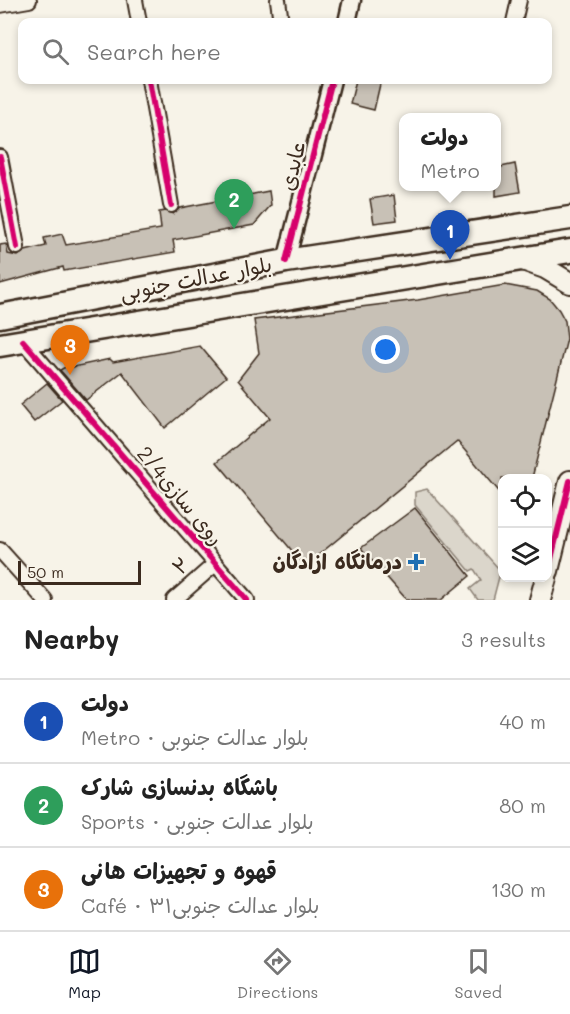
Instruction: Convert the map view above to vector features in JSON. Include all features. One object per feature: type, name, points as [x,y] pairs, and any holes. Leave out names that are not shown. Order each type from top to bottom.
[{"type":"main road","name":"بلوار عدالت جنوبی","points":[[0,316],[286,261],[570,218]]},
{"type":"main road","name":"بلوار عدالت جنوبی","points":[[0,345],[570,251]]},
{"type":"main road","points":[[520,259],[545,268],[570,283]]},
{"type":"main road","points":[[552,555],[570,481]]},
{"type":"main road","points":[[540,600],[545,582]]},
{"type":"street","points":[[0,5],[29,0]]},
{"type":"street","points":[[135,0],[138,18]]},
{"type":"street","points":[[278,0],[280,18]]},
{"type":"street","points":[[348,18],[352,0]]},
{"type":"street","points":[[515,18],[519,0]]},
{"type":"street","points":[[150,84],[171,205]]},
{"type":"street","name":"عابدی","points":[[286,261],[331,84]]},
{"type":"street","points":[[0,157],[17,247]]},
{"type":"street","name":"روی سازی2/4","points":[[23,341],[119,449],[247,600]]},
{"type":"street","points":[[0,550],[45,600]]},
{"type":"street","name":"۲","points":[[174,600],[215,564]]},
{"type":"shaded area","points":[[427,489],[498,568],[498,581],[493,600],[478,600],[470,589],[481,580],[474,569],[470,571],[415,505],[415,492]]},
{"type":"building","points":[[355,84],[380,84],[374,110],[350,104]]},
{"type":"building","points":[[515,164],[520,192],[496,196],[496,191],[501,191],[501,167]]},
{"type":"building","points":[[269,191],[271,205],[254,225],[173,240],[175,252],[64,271],[63,267],[0,284],[0,245],[6,244],[8,254],[18,256],[25,251],[46,246],[44,238],[62,234],[66,245],[161,229],[159,212],[165,211],[173,214],[180,208]]},
{"type":"building","points":[[394,195],[397,220],[374,223],[370,199]]},
{"type":"building","points":[[505,285],[537,291],[550,299],[559,310],[565,321],[567,339],[533,474],[498,474],[498,490],[457,441],[305,566],[217,462],[270,418],[238,380],[259,353],[254,320],[418,300]]},
{"type":"building","points":[[200,346],[226,377],[165,428],[122,372],[86,400],[60,370],[67,366],[73,367],[110,359],[113,362]]},
{"type":"building","points":[[47,383],[62,400],[34,422],[20,405]]},
{"type":"building","name":"درمانگاه ازادگان","points":[[415,508],[470,576],[441,600],[407,600],[361,548]]},
{"type":"cycle path","points":[[150,84],[171,205]]},
{"type":"cycle path","points":[[286,261],[331,84]]},
{"type":"cycle path","points":[[0,157],[17,247]]},
{"type":"cycle path","points":[[23,341],[247,600]]},
{"type":"cycle path","points":[[552,555],[570,481]]},
{"type":"place","name":"باشگاه بدنسازی شارک","points":[[234,229]]},
{"type":"place","name":"دولت","points":[[450,260]]},
{"type":"place","name":"قهوه و تجهیزات هانی","points":[[70,375]]},
{"type":"place","name":"درمانگاه ازادگان","points":[[416,562]]}]
